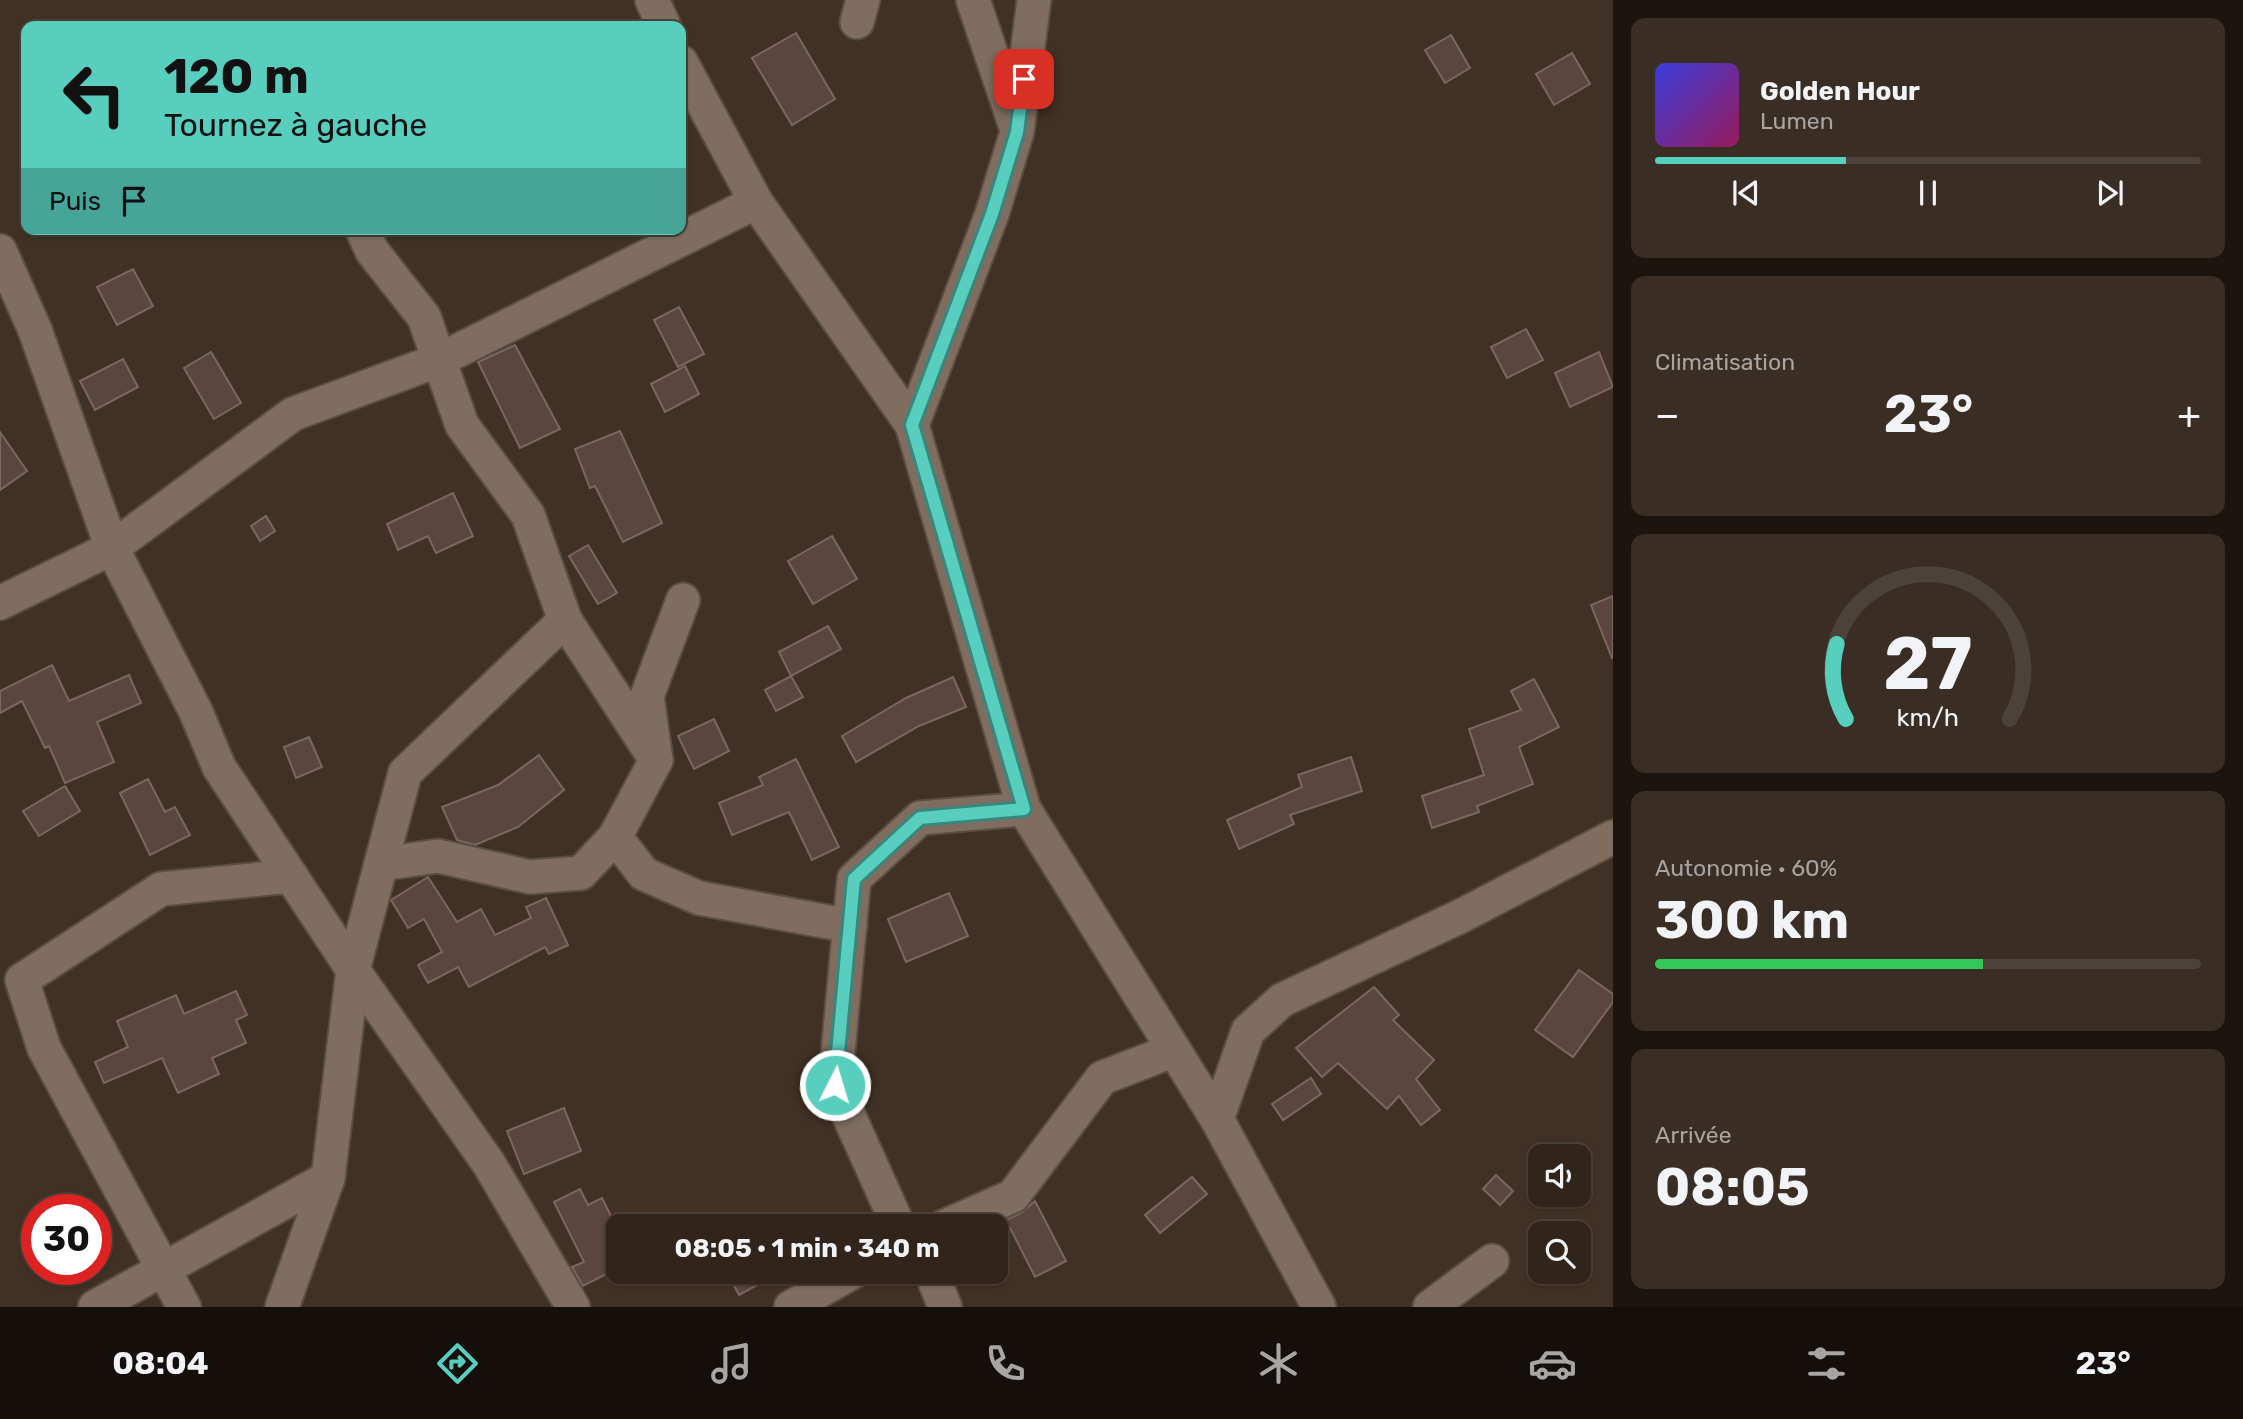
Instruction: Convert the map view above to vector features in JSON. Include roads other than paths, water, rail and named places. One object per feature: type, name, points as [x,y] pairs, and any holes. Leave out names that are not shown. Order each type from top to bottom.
[{"type":"street","points":[[652,0],[662,21]]},
{"type":"street","points":[[972,0],[1017,132]]},
{"type":"street","points":[[912,425],[992,214],[1017,132],[1034,0]]},
{"type":"street","points":[[686,71],[757,202],[912,425],[1024,809],[1217,1119],[1320,1307]]},
{"type":"street","points":[[0,603],[112,548],[293,414],[439,360],[757,202]]},
{"type":"street","points":[[365,235],[372,251],[424,317],[462,425],[528,515],[565,620],[656,760]]},
{"type":"street","points":[[0,251],[34,330],[112,548],[196,712],[219,766],[353,970],[489,1164],[573,1307]]},
{"type":"street","points":[[381,864],[438,856],[530,877],[581,873],[615,837],[656,760],[647,696],[682,600]]},
{"type":"street","points":[[282,1307],[328,1178],[353,970],[405,773],[565,620]]},
{"type":"street","points":[[893,1214],[835,1085],[854,879],[920,818],[1024,809]]},
{"type":"street","points":[[615,837],[644,874],[699,898],[850,926]]},
{"type":"street","points":[[1217,1119],[1248,1031],[1282,1000],[1461,916],[1613,837]]},
{"type":"street","points":[[184,1307],[44,1048],[22,981],[161,889],[291,876]]},
{"type":"street","points":[[972,1214],[1013,1196],[1102,1078],[1174,1050]]},
{"type":"street","points":[[95,1307],[328,1178]]},
{"type":"street","points":[[1430,1307],[1492,1261]]},
{"type":"street","points":[[791,1307],[832,1284]]},
{"type":"street","points":[[936,1284],[945,1307]]}]
